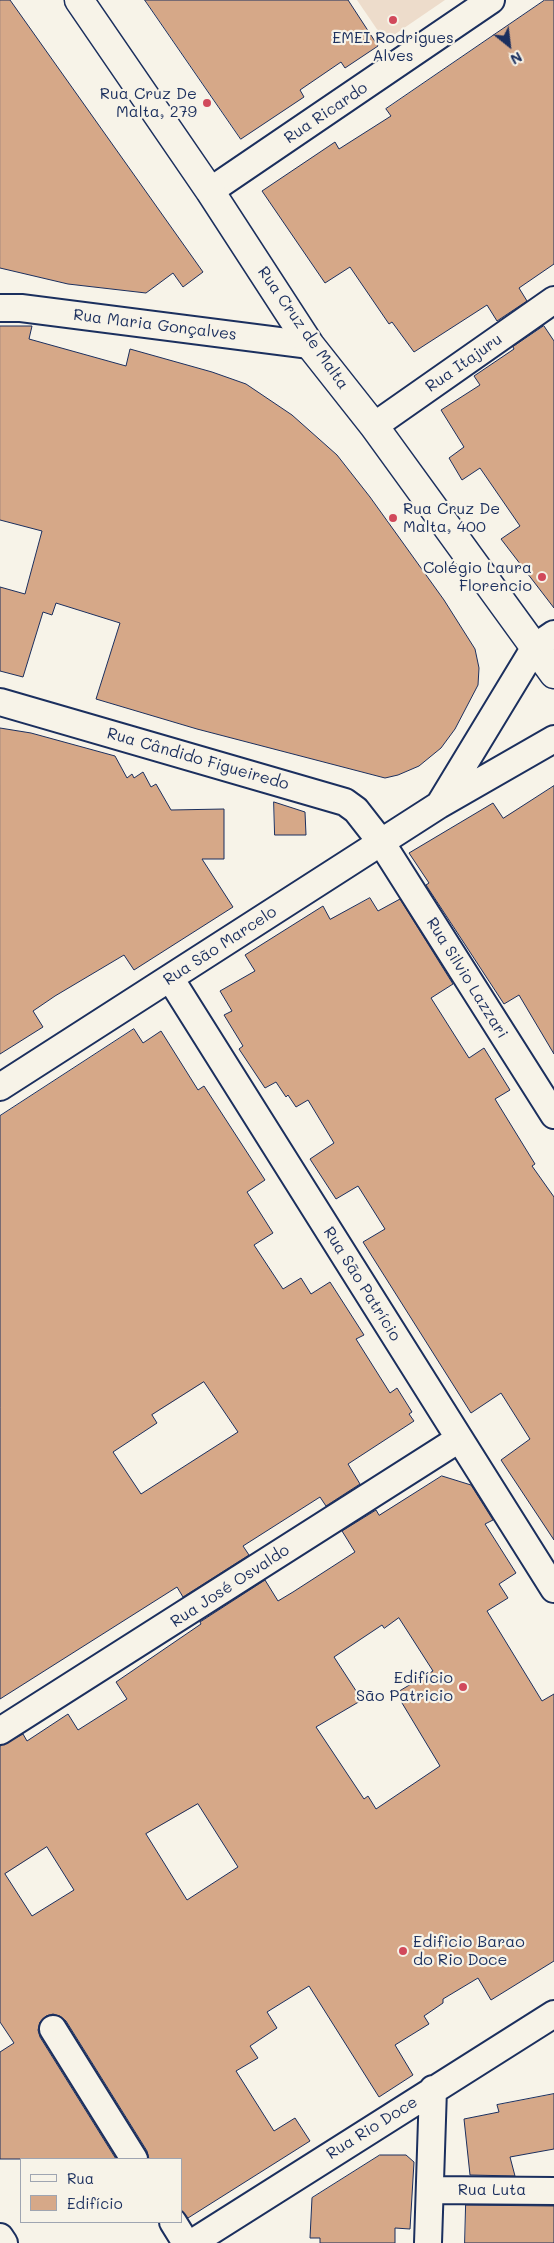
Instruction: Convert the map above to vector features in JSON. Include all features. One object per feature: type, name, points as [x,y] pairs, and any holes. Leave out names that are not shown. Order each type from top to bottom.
[{"type":"street","name":"Rua Cruz de Malta","points":[[79,0],[210,192],[310,345],[545,641],[554,674]]},
{"type":"street","name":"Rua Ricardo","points":[[210,192],[491,0]]},
{"type":"street","name":"Rua Itajuru","points":[[374,426],[554,300]]},
{"type":"street","name":"Rua Maria Gonçalves","points":[[0,308],[21,308],[310,345]]},
{"type":"street","name":"Rua São Marcelo","points":[[440,805],[545,641]]},
{"type":"street","name":"Rua Cândido Figueiredo","points":[[0,702],[345,802],[356,810],[381,842]]},
{"type":"street","name":"Rua São Marcelo","points":[[0,1087],[381,842],[440,805],[554,739]]},
{"type":"street","name":"Rua Silvio Lazzari","points":[[381,842],[554,1115]]},
{"type":"street","name":"Rua São Patrício","points":[[170,978],[554,1589]]},
{"type":"street","name":"Rua José Osvaldo","points":[[0,1731],[459,1439]]},
{"type":"street","name":"Rua Rio Doce","points":[[192,2243],[554,2014]]},
{"type":"street","points":[[53,2029],[133,2158]]},
{"type":"street","points":[[428,2243],[433,2090]]},
{"type":"street","name":"Rua Luta","points":[[430,2190],[554,2191]]},
{"type":"street","points":[[173,2223],[186,2243]]},
{"type":"street","points":[[0,2237],[4,2243]]},
{"type":"shaded area","name":"EMEI Rodrigues Alves","points":[[357,0],[445,0],[385,41]]},
{"type":"building","points":[[0,0],[10,0],[203,272],[183,287],[173,273],[146,293],[68,284],[0,268]]},
{"type":"building","points":[[145,0],[348,0],[378,46],[345,68],[341,62],[300,90],[304,97],[241,139]]},
{"type":"building","points":[[545,0],[554,0],[554,264],[519,288],[527,301],[497,321],[487,305],[414,352],[392,322],[389,324],[350,267],[325,283],[262,191],[335,142],[339,149],[391,116],[386,109]]},
{"type":"building","points":[[0,326],[32,326],[29,339],[126,366],[130,349],[212,372],[246,384],[292,415],[337,455],[370,497],[444,600],[475,649],[479,668],[478,685],[455,729],[441,748],[419,766],[385,778],[197,729],[96,699],[120,623],[56,603],[52,615],[43,612],[23,677],[0,671],[0,587],[25,594],[42,531],[0,520]]},
{"type":"building","points":[[544,326],[554,341],[554,608],[501,539],[520,526],[480,468],[462,480],[449,458],[464,447],[441,410],[480,385],[474,376]]},
{"type":"building","points":[[0,728],[31,733],[115,756],[127,778],[132,774],[134,778],[143,772],[151,787],[156,784],[171,810],[224,809],[224,859],[202,859],[233,907],[134,970],[124,955],[55,996],[33,1011],[43,1027],[0,1054]]},
{"type":"building","points":[[554,786],[554,1054],[519,995],[504,1004],[426,885],[429,883],[409,853],[493,803],[503,818]]},
{"type":"building","points":[[274,802],[305,812],[306,835],[275,835]]},
{"type":"building","points":[[370,898],[378,911],[400,899],[453,984],[431,998],[469,1058],[484,1048],[510,1090],[495,1099],[535,1164],[532,1166],[554,1197],[554,1540],[501,1460],[530,1439],[501,1393],[471,1413],[363,1242],[385,1229],[358,1186],[336,1199],[310,1159],[334,1143],[308,1100],[296,1107],[288,1095],[286,1097],[276,1082],[265,1088],[239,1049],[243,1046],[224,1015],[232,1011],[220,991],[255,971],[245,955],[323,906],[330,919]]},
{"type":"building","points":[[134,1029],[143,1043],[161,1031],[198,1090],[204,1086],[265,1180],[247,1192],[273,1233],[254,1245],[283,1289],[301,1278],[311,1294],[330,1282],[364,1335],[356,1339],[390,1393],[397,1388],[412,1412],[409,1414],[414,1421],[348,1464],[360,1484],[326,1506],[320,1497],[243,1546],[249,1555],[183,1597],[177,1587],[0,1699],[0,1116]],"holes":[[[204,1382],[238,1432],[141,1494],[113,1452],[157,1423],[152,1415]]]},
{"type":"building","points":[[442,1476],[471,1485],[493,1520],[485,1524],[516,1573],[499,1584],[508,1598],[487,1611],[542,1701],[554,1694],[554,1961],[491,2000],[478,1978],[443,1999],[443,2003],[424,2016],[429,2024],[395,2045],[413,2075],[379,2097],[309,1986],[267,2012],[277,2028],[250,2046],[258,2058],[236,2071],[274,2131],[295,2118],[310,2141],[188,2218],[182,2211],[182,2158],[149,2158],[147,2151],[66,2021],[60,2016],[53,2014],[46,2016],[40,2022],[38,2030],[40,2037],[115,2158],[0,2159],[0,2052],[14,2043],[0,2022],[0,1746],[23,1734],[27,1741],[68,1714],[78,1730],[127,1699],[116,1682],[201,1624],[200,1622],[265,1580],[278,1601],[355,1552],[342,1531],[376,1510],[379,1515]],"holes":[[[399,1618],[433,1671],[396,1693],[440,1766],[376,1809],[368,1796],[364,1799],[316,1727],[362,1700],[334,1657],[382,1625],[384,1628]],[[198,1804],[238,1867],[187,1900],[146,1834]],[[47,1847],[74,1890],[32,1916],[5,1874]]]},
{"type":"building","points":[[554,2094],[554,2149],[510,2157],[515,2176],[470,2175],[464,2119],[499,2112],[497,2105]]},
{"type":"building","points":[[380,2155],[406,2155],[414,2162],[410,2229],[395,2228],[395,2243],[320,2243],[320,2238],[310,2238],[312,2198]]},
{"type":"building","points":[[466,2205],[554,2206],[554,2243],[465,2243]]},
{"type":"place","name":"EMEI Rodrigues Alves","points":[[393,20]]},
{"type":"place","name":"Rua Cruz De Malta, 279","points":[[207,103]]},
{"type":"place","name":"Rua Cruz De Malta, 400","points":[[393,518]]},
{"type":"place","name":"Colégio Laura Florencio","points":[[542,577]]},
{"type":"place","name":"Edifício São Patricio","points":[[463,1687]]},
{"type":"place","name":"Edificio Barao do Rio Doce","points":[[403,1951]]}]
